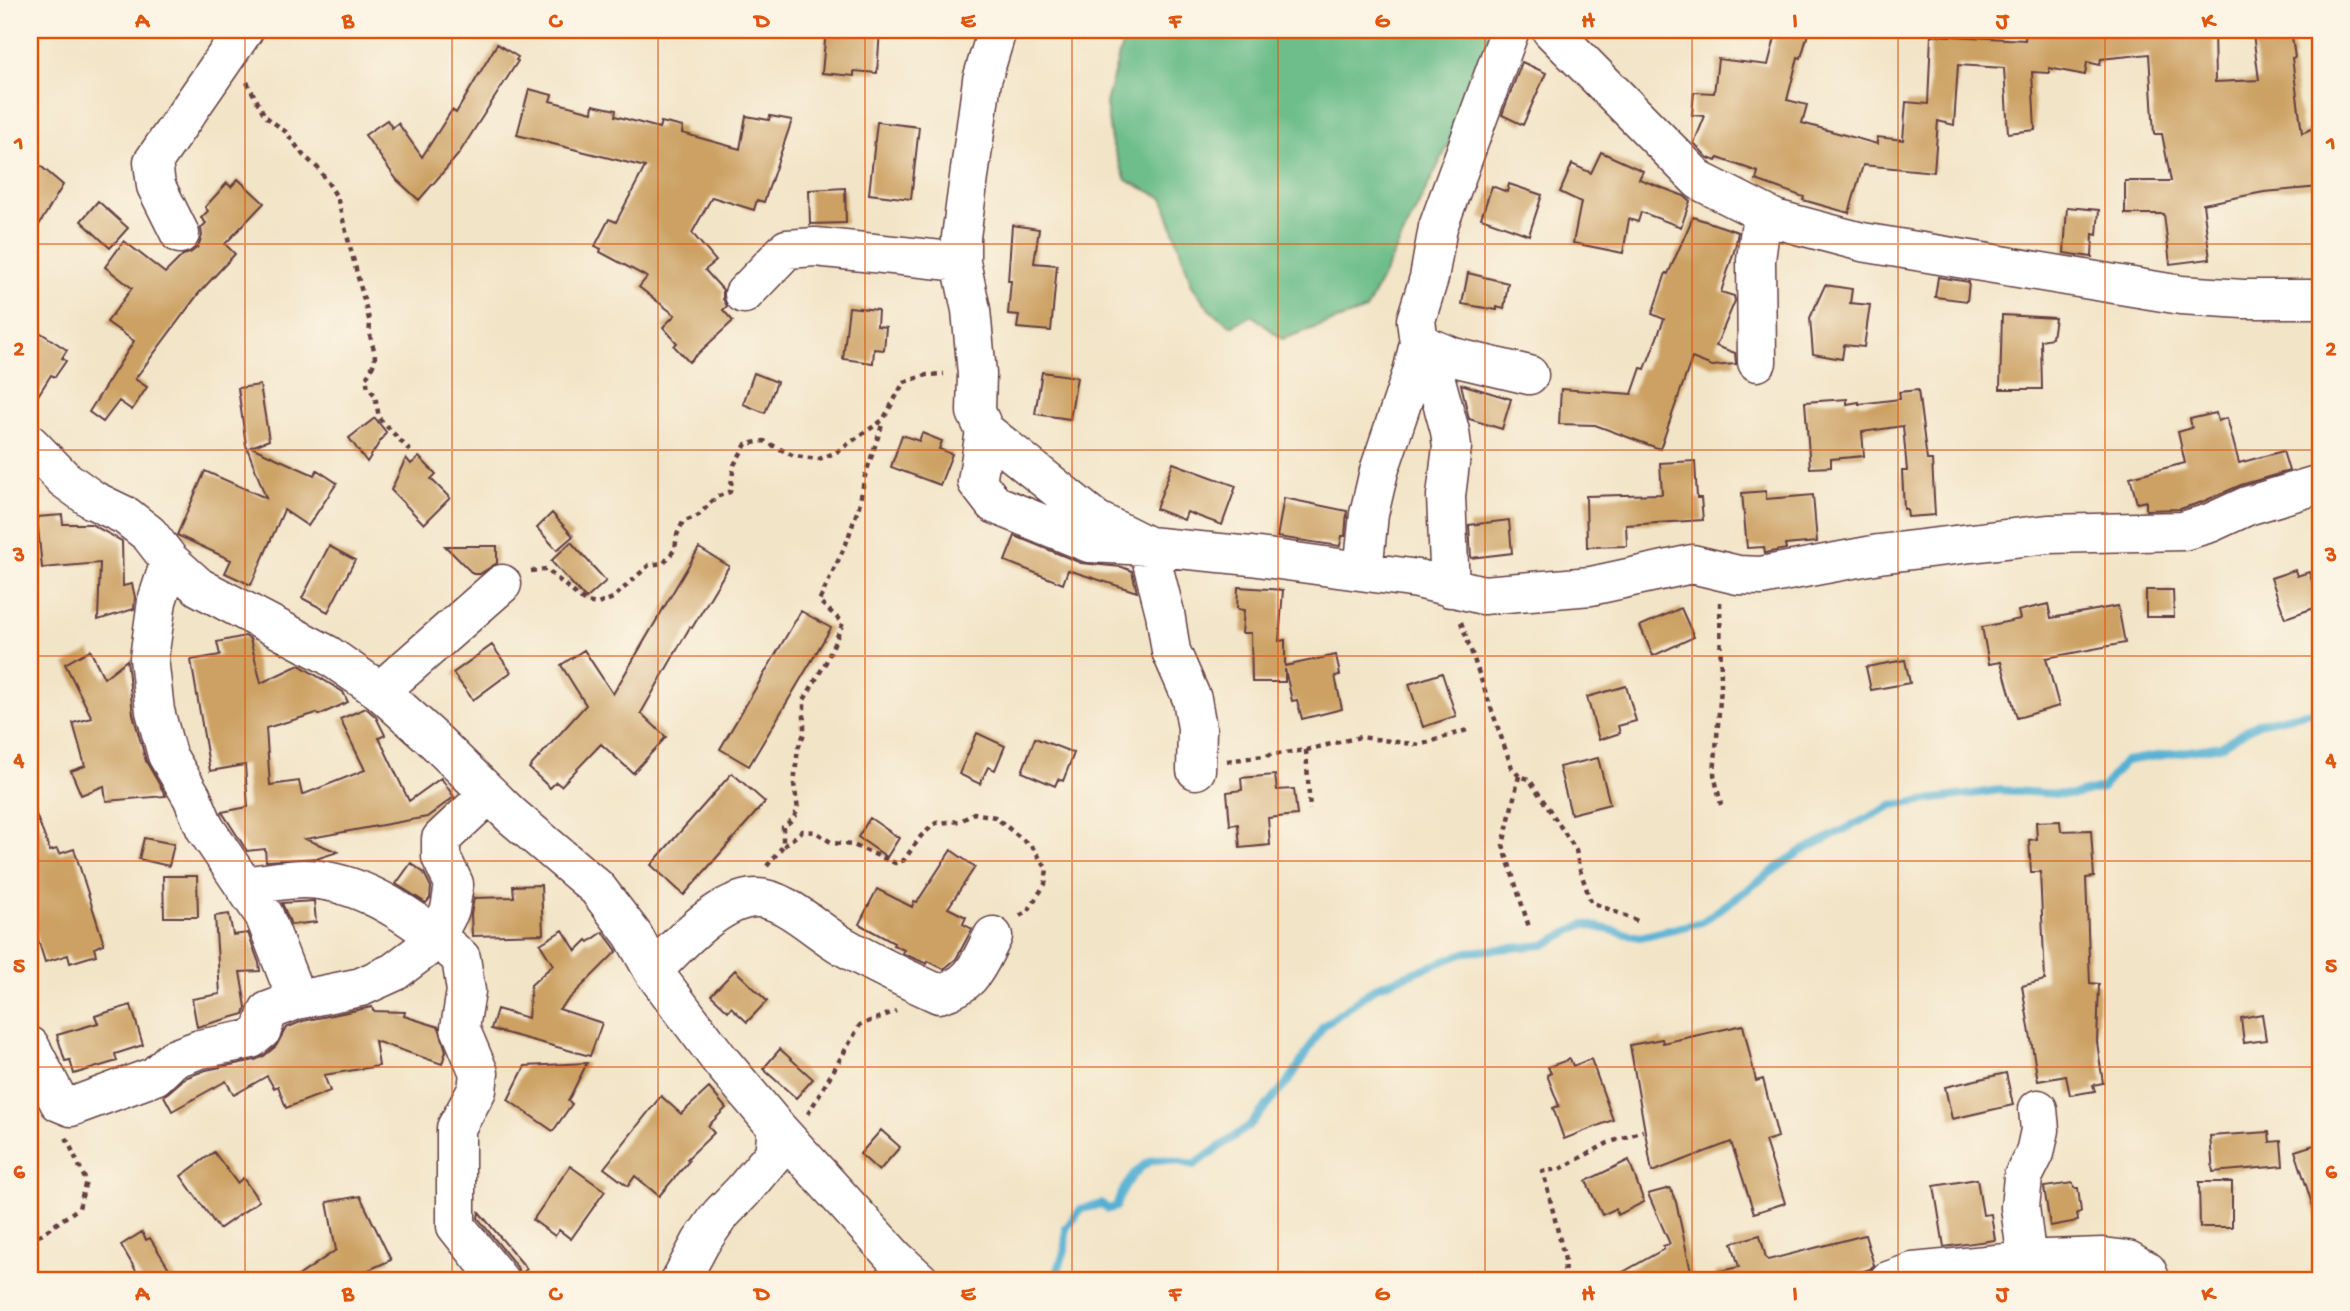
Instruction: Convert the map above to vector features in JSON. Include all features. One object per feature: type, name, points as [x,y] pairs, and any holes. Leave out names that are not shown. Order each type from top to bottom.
[{"type":"street","points":[[997,30],[982,80],[961,237],[961,262],[971,310],[977,374],[976,412],[985,431],[1096,520],[1148,546],[1165,613],[1171,651],[1192,699],[1197,728],[1196,770]]},
{"type":"street","points":[[1450,588],[1446,495],[1450,432],[1434,373],[1419,342],[1416,320],[1429,278],[1438,227],[1510,30]]},
{"type":"street","points":[[1551,30],[1700,181],[1775,219],[1862,242],[2181,295],[2243,299],[2320,299]]},
{"type":"street","points":[[180,234],[156,186],[153,162],[240,35]]},
{"type":"street","points":[[1757,362],[1756,260],[1760,229],[1775,219]]},
{"type":"street","points":[[744,294],[786,249],[815,247],[961,262]]},
{"type":"street","points":[[1419,342],[1453,357],[1529,375]]},
{"type":"street","points":[[1363,571],[1379,471],[1412,373],[1419,342]]},
{"type":"street","points":[[985,431],[977,482],[994,505],[1089,543],[1251,556],[1418,579],[1483,595],[1591,586],[1692,564],[1738,575],[1761,576],[1880,554],[2048,534],[2183,531],[2210,523],[2247,506],[2320,484]]},
{"type":"street","points":[[30,444],[64,479],[93,500],[126,516],[149,534],[170,561],[200,587],[328,655],[380,691],[489,794],[597,888],[633,935],[653,971],[720,1060],[792,1121],[895,1258],[920,1281]]},
{"type":"street","points":[[170,561],[157,601],[149,658],[155,711],[167,755],[192,797],[205,828],[264,915],[296,1000]]},
{"type":"street","points":[[380,691],[502,584]]},
{"type":"street","points":[[30,1046],[59,1102],[71,1107],[88,1103],[155,1076],[173,1059],[200,1049],[251,1039],[262,1030],[268,1011],[296,1000],[361,987],[394,972],[436,937],[450,910],[454,884],[441,858],[441,839],[489,794]]},
{"type":"street","points":[[245,886],[290,879],[326,880],[370,894],[436,937],[461,958],[466,990],[460,1028],[479,1073],[477,1090],[456,1128],[456,1226],[499,1281]]},
{"type":"street","points":[[653,971],[686,937],[710,918],[735,904],[756,898],[776,902],[882,968],[939,994],[955,989],[970,978],[993,936]]},
{"type":"street","points":[[2027,1261],[2020,1207],[2023,1177],[2035,1153],[2040,1130],[2038,1109]]},
{"type":"street","points":[[680,1281],[720,1215],[774,1154],[792,1121]]},
{"type":"street","points":[[1888,1281],[1913,1272],[2103,1257],[2128,1259],[2147,1271],[2151,1281]]},
{"type":"path","points":[[240,35],[243,74],[265,117],[286,132],[303,155],[319,169],[337,197],[370,323],[368,337],[376,349],[374,366],[366,377],[368,388],[374,395],[379,418],[413,454]]},
{"type":"path","points":[[783,846],[783,827],[793,819],[798,809],[794,784],[799,748],[804,734],[804,700],[826,662],[843,623],[819,601],[846,544],[883,420],[904,382],[927,374],[977,374]]},
{"type":"path","points":[[502,584],[514,574],[546,569],[585,602],[598,604],[613,598],[649,565],[664,563],[675,549],[683,522],[699,514],[716,497],[730,492],[734,466],[746,444],[764,441],[794,456],[819,459],[835,453],[883,420]]},
{"type":"path","points":[[1719,570],[1721,687],[1714,774],[1721,805]]},
{"type":"path","points":[[1450,588],[1512,768],[1518,776],[1529,779],[1576,850],[1591,902],[1640,922]]},
{"type":"path","points":[[1196,770],[1225,761],[1306,750],[1360,737],[1420,745],[1470,729]]},
{"type":"path","points":[[1306,750],[1311,810]]},
{"type":"path","points":[[1518,776],[1503,845],[1529,927]]},
{"type":"path","points":[[759,876],[783,846],[802,831],[816,832],[832,843],[853,845],[895,863],[904,859],[921,836],[936,822],[961,821],[974,813],[995,817],[1033,848],[1047,869],[1045,884],[1028,912],[1012,920],[1006,932],[993,936]]},
{"type":"path","points":[[792,1121],[860,1025],[939,994]]},
{"type":"path","points":[[30,1242],[79,1209],[86,1181],[61,1128],[59,1102]]},
{"type":"path","points":[[1564,1281],[1565,1260],[1543,1171],[1560,1169],[1608,1143],[1643,1130]]},
{"type":"green space","points":[[1136,30],[1498,30],[1474,93],[1366,310],[1282,339],[1252,315],[1231,326],[1210,310],[1192,285],[1163,198],[1126,180],[1111,141],[1106,103],[1122,44]]},
{"type":"building","points":[[826,30],[880,30],[877,73],[854,71],[854,76],[822,73]]},
{"type":"building","points":[[1777,30],[1809,30],[1801,58],[1798,57],[1787,100],[1807,105],[1802,123],[1877,144],[1877,137],[1903,140],[1906,102],[1928,104],[1931,35],[2025,40],[2026,30],[2214,30],[2215,82],[2259,80],[2253,34],[2291,30],[2302,133],[2320,125],[2320,187],[2264,192],[2203,204],[2210,259],[2170,264],[2164,214],[2125,214],[2125,181],[2171,181],[2162,134],[2154,134],[2149,54],[2101,59],[2100,65],[2087,62],[2085,75],[2049,68],[2049,73],[2032,72],[2035,130],[2008,133],[2004,68],[1958,65],[1954,125],[1938,121],[1934,172],[1863,165],[1849,213],[1803,200],[1804,197],[1756,180],[1758,172],[1718,158],[1716,161],[1708,158],[1694,143],[1705,116],[1692,115],[1694,92],[1714,93],[1718,59],[1768,65]]},
{"type":"building","points":[[497,44],[518,57],[518,61],[458,155],[419,200],[397,180],[365,135],[387,120],[392,128],[398,123],[422,157],[452,110],[456,113]]},
{"type":"building","points":[[1522,62],[1546,73],[1523,125],[1502,115]]},
{"type":"building","points":[[529,89],[552,95],[550,101],[592,112],[593,105],[616,110],[615,116],[659,128],[661,122],[683,127],[682,133],[740,149],[746,116],[792,120],[764,202],[757,200],[754,210],[712,197],[692,233],[716,261],[705,270],[723,290],[723,299],[727,306],[723,310],[733,321],[689,362],[674,346],[677,343],[663,327],[675,315],[639,287],[647,277],[600,252],[601,249],[595,246],[609,219],[616,222],[645,167],[517,135]]},
{"type":"building","points":[[877,122],[919,127],[911,199],[869,194]]},
{"type":"building","points":[[1601,152],[1643,171],[1639,179],[1684,196],[1690,201],[1681,227],[1641,212],[1638,222],[1629,219],[1623,253],[1573,243],[1581,202],[1560,192],[1572,164],[1591,173]]},
{"type":"building","points":[[30,157],[63,185],[30,240]]},
{"type":"building","points":[[238,179],[264,203],[225,244],[235,254],[199,293],[135,379],[147,387],[132,410],[119,401],[103,422],[89,412],[134,341],[107,322],[132,288],[105,267],[124,241],[165,273],[183,255],[198,247],[202,236],[201,228],[206,223],[201,218],[208,211],[205,207],[227,183],[231,187]]},
{"type":"building","points":[[1509,184],[1542,195],[1529,235],[1481,218],[1492,186],[1507,192]]},
{"type":"building","points":[[845,188],[846,223],[810,224],[809,190]]},
{"type":"building","points":[[98,201],[128,228],[110,248],[81,221]]},
{"type":"building","points":[[2067,207],[2099,210],[2097,235],[2093,234],[2092,257],[2064,253]]},
{"type":"building","points":[[1693,217],[1738,232],[1721,292],[1734,296],[1735,301],[1716,346],[1735,353],[1736,364],[1712,366],[1692,358],[1660,449],[1595,425],[1559,424],[1561,389],[1632,394],[1641,368],[1645,369],[1664,319],[1652,314],[1666,273],[1668,274]]},
{"type":"building","points":[[1012,225],[1039,229],[1034,263],[1057,265],[1051,331],[1017,328],[1019,315],[1008,314]]},
{"type":"building","points":[[1468,273],[1508,283],[1504,309],[1462,304]]},
{"type":"building","points":[[1938,277],[1969,282],[1967,301],[1935,297]]},
{"type":"building","points":[[1825,285],[1852,289],[1850,303],[1870,305],[1864,347],[1844,345],[1842,359],[1813,354],[1810,318]]},
{"type":"building","points":[[849,307],[878,310],[877,326],[886,327],[884,350],[874,349],[873,363],[843,359]]},
{"type":"building","points":[[2002,315],[2055,318],[2052,338],[2041,340],[2042,389],[2000,389]]},
{"type":"building","points":[[38,331],[67,350],[62,358],[66,361],[55,377],[51,375],[30,408],[30,343]]},
{"type":"building","points":[[1042,372],[1077,377],[1070,419],[1035,414]]},
{"type":"building","points":[[754,373],[777,382],[765,413],[743,404]]},
{"type":"building","points":[[1461,384],[1511,399],[1502,429],[1469,419]]},
{"type":"building","points":[[260,385],[269,440],[251,447],[314,475],[317,470],[337,483],[308,526],[284,510],[251,585],[225,573],[231,560],[177,535],[205,471],[266,498],[246,445],[238,388]]},
{"type":"building","points":[[1918,390],[1927,460],[1932,460],[1935,515],[1908,517],[1907,509],[1904,509],[1902,471],[1907,471],[1903,426],[1862,432],[1864,456],[1831,459],[1831,467],[1810,468],[1805,402],[1847,399],[1847,404],[1859,404],[1900,399],[1899,392]]},
{"type":"building","points":[[2216,413],[2218,421],[2227,418],[2239,463],[2283,451],[2289,471],[2241,485],[2180,509],[2146,510],[2146,501],[2137,503],[2130,477],[2185,463],[2178,432],[2192,428],[2190,419]]},
{"type":"building","points":[[375,418],[386,432],[367,462],[349,438]]},
{"type":"building","points":[[922,433],[942,441],[939,449],[952,454],[940,485],[891,467],[902,435],[919,441]]},
{"type":"building","points":[[419,457],[436,474],[431,479],[450,498],[424,524],[391,490],[406,458],[411,464]]},
{"type":"building","points":[[1695,461],[1697,498],[1701,498],[1703,520],[1626,525],[1627,546],[1587,547],[1586,496],[1662,494],[1660,463]]},
{"type":"building","points":[[1173,463],[1236,486],[1222,525],[1187,512],[1184,520],[1156,509]]},
{"type":"building","points":[[1766,491],[1766,499],[1813,495],[1817,542],[1785,545],[1786,549],[1765,553],[1764,547],[1747,548],[1742,493]]},
{"type":"building","points":[[1284,498],[1347,511],[1345,536],[1342,536],[1340,546],[1277,537]]},
{"type":"building","points":[[552,513],[573,536],[557,550],[537,528]]},
{"type":"building","points":[[62,515],[63,524],[91,524],[122,541],[123,586],[132,584],[134,609],[98,620],[100,563],[42,568],[37,517]]},
{"type":"building","points":[[1509,520],[1512,553],[1471,558],[1469,525]]},
{"type":"building","points":[[1015,536],[1081,563],[1122,567],[1132,571],[1137,592],[1068,570],[1063,584],[1005,561]]},
{"type":"building","points":[[571,542],[606,581],[586,599],[551,561]]},
{"type":"building","points":[[329,546],[355,560],[328,612],[302,598]]},
{"type":"building","points":[[445,546],[497,546],[497,563],[480,574],[473,574]]},
{"type":"building","points":[[699,548],[729,566],[692,628],[690,627],[641,713],[666,737],[633,773],[601,744],[561,786],[556,782],[550,788],[529,768],[586,705],[561,665],[584,650],[613,694]]},
{"type":"building","points":[[2295,570],[2297,576],[2309,572],[2320,606],[2285,618],[2271,578]]},
{"type":"building","points":[[1238,587],[1283,590],[1279,641],[1285,640],[1285,666],[1336,655],[1340,675],[1335,676],[1342,709],[1302,719],[1297,700],[1292,701],[1285,669],[1285,682],[1252,682],[1251,633],[1242,633],[1244,610],[1237,609]]},
{"type":"building","points":[[2146,590],[2173,590],[2174,617],[2146,617]]},
{"type":"building","points":[[2048,604],[2051,618],[2118,606],[2125,643],[2046,658],[2059,706],[2017,718],[2001,662],[1989,664],[1982,627],[2020,619],[2018,611]]},
{"type":"building","points":[[1681,608],[1694,637],[1653,656],[1640,626]]},
{"type":"building","points":[[801,611],[831,628],[749,766],[720,749]]},
{"type":"building","points":[[245,636],[250,639],[261,683],[299,665],[343,692],[348,702],[319,715],[317,713],[266,728],[270,785],[299,781],[302,795],[365,770],[340,719],[366,708],[376,717],[385,735],[379,738],[409,801],[441,778],[454,797],[427,817],[305,839],[338,852],[319,858],[266,861],[265,849],[247,851],[222,812],[248,807],[245,765],[210,771],[191,660],[220,655],[217,642]]},
{"type":"building","points":[[492,645],[511,672],[473,700],[453,673]]},
{"type":"building","points":[[90,650],[104,678],[127,660],[133,714],[146,761],[166,796],[106,801],[104,786],[81,795],[71,771],[85,766],[73,723],[92,718],[65,664]]},
{"type":"building","points":[[1905,660],[1910,683],[1871,690],[1866,667]]},
{"type":"building","points":[[1442,673],[1456,716],[1423,727],[1409,684]]},
{"type":"building","points":[[1626,686],[1636,721],[1618,726],[1620,733],[1599,740],[1587,697]]},
{"type":"building","points":[[977,733],[1005,746],[995,770],[988,767],[980,784],[959,774]]},
{"type":"building","points":[[1035,738],[1074,753],[1063,781],[1058,779],[1055,786],[1022,772]]},
{"type":"building","points":[[1598,758],[1610,804],[1571,814],[1559,767]]},
{"type":"building","points":[[732,773],[765,802],[684,895],[651,865]]},
{"type":"building","points":[[1275,775],[1277,790],[1294,789],[1297,815],[1268,818],[1270,845],[1240,848],[1238,824],[1230,825],[1227,792],[1242,790],[1241,778]]},
{"type":"building","points":[[30,804],[50,851],[57,849],[59,854],[74,849],[104,944],[94,948],[96,955],[70,963],[68,955],[45,962],[30,914]]},
{"type":"building","points":[[870,818],[899,838],[887,857],[858,837]]},
{"type":"building","points":[[2060,821],[2061,831],[2091,830],[2094,877],[2086,878],[2090,983],[2099,984],[2097,1042],[2103,1083],[2093,1085],[2095,1091],[2070,1095],[2066,1076],[2038,1081],[2022,986],[2045,980],[2040,872],[2031,872],[2029,840],[2037,839],[2036,822]]},
{"type":"building","points":[[144,838],[174,844],[169,866],[139,859]]},
{"type":"building","points":[[951,850],[975,867],[948,908],[966,917],[963,924],[972,929],[956,959],[944,969],[902,953],[904,950],[893,945],[894,943],[859,924],[877,889],[912,907]]},
{"type":"building","points":[[411,863],[424,873],[431,887],[430,898],[426,903],[396,884]]},
{"type":"building","points":[[163,876],[197,876],[198,917],[164,917]]},
{"type":"building","points":[[541,885],[543,934],[472,936],[471,914],[474,898],[514,897],[513,886]]},
{"type":"building","points":[[314,901],[316,922],[291,925],[282,903]]},
{"type":"building","points":[[229,914],[233,935],[248,933],[260,971],[240,972],[246,1007],[244,1014],[197,1027],[192,999],[220,994],[215,916]]},
{"type":"building","points":[[563,930],[576,951],[587,940],[589,942],[603,932],[617,951],[559,1009],[602,1023],[590,1056],[491,1029],[497,1009],[528,1018],[531,985],[553,965],[540,944]]},
{"type":"building","points":[[735,970],[767,1001],[747,1022],[731,1007],[728,1011],[711,995]]},
{"type":"building","points":[[131,1005],[143,1045],[115,1054],[117,1061],[74,1074],[70,1060],[65,1061],[57,1035],[98,1023],[95,1016]]},
{"type":"building","points":[[372,1007],[373,1011],[405,1012],[404,1016],[439,1027],[446,1051],[442,1064],[375,1041],[379,1066],[324,1075],[330,1091],[286,1108],[278,1086],[274,1088],[267,1076],[234,1095],[226,1081],[172,1111],[164,1096],[185,1078],[264,1056],[276,1046],[286,1028],[303,1021]]},
{"type":"building","points":[[2262,1014],[2266,1040],[2244,1043],[2241,1018]]},
{"type":"building","points":[[1743,1025],[1756,1081],[1763,1079],[1778,1137],[1765,1141],[1785,1203],[1754,1213],[1731,1142],[1652,1172],[1630,1045],[1662,1039],[1663,1043]]},
{"type":"building","points":[[780,1049],[813,1079],[796,1098],[763,1069]]},
{"type":"building","points":[[1570,1059],[1573,1066],[1591,1059],[1613,1120],[1564,1139],[1553,1108],[1559,1106],[1547,1075],[1551,1073],[1548,1067]]},
{"type":"building","points":[[587,1063],[568,1101],[572,1104],[553,1131],[508,1100],[525,1066]]},
{"type":"building","points":[[2006,1073],[2013,1105],[1952,1119],[1945,1087]]},
{"type":"building","points":[[709,1088],[726,1108],[708,1126],[714,1133],[687,1159],[689,1161],[659,1196],[635,1176],[628,1186],[604,1168],[661,1096],[681,1114]]},
{"type":"building","points":[[881,1130],[900,1147],[879,1171],[860,1154]]},
{"type":"building","points":[[2269,1132],[2270,1142],[2281,1141],[2283,1166],[2213,1172],[2210,1136]]},
{"type":"building","points":[[2320,1143],[2320,1215],[2316,1216],[2295,1151]]},
{"type":"building","points":[[214,1152],[237,1183],[243,1178],[259,1201],[219,1229],[181,1176]]},
{"type":"building","points":[[1629,1160],[1644,1202],[1618,1215],[1615,1209],[1602,1215],[1586,1181]]},
{"type":"building","points":[[570,1166],[605,1191],[571,1239],[559,1230],[555,1236],[533,1220]]},
{"type":"building","points":[[1977,1179],[1983,1215],[1991,1214],[1995,1240],[1944,1247],[1934,1186]]},
{"type":"building","points":[[2199,1182],[2232,1182],[2232,1227],[2200,1227]]},
{"type":"building","points":[[2073,1183],[2074,1188],[2078,1188],[2081,1212],[2077,1213],[2078,1221],[2050,1226],[2044,1187]]},
{"type":"building","points":[[1670,1188],[1676,1202],[1693,1281],[1607,1281],[1670,1244],[1648,1194]]},
{"type":"building","points":[[360,1196],[391,1260],[344,1281],[291,1281],[336,1250],[327,1202]]},
{"type":"building","points":[[479,1212],[527,1269],[520,1275],[517,1267],[478,1218]]},
{"type":"building","points":[[142,1232],[146,1240],[150,1238],[177,1281],[142,1281],[121,1245]]},
{"type":"building","points":[[1760,1235],[1768,1260],[1865,1235],[1874,1265],[1870,1269],[1842,1278],[1842,1281],[1716,1281],[1715,1272],[1739,1267],[1732,1243]]},
{"type":"waterway","points":[[1054,1281],[1065,1250],[1066,1228],[1081,1209],[1102,1204],[1108,1209],[1116,1207],[1131,1179],[1149,1162],[1165,1160],[1194,1165],[1249,1126],[1291,1078],[1323,1026],[1376,987],[1467,952],[1544,945],[1584,924],[1640,937],[1702,922],[1798,853],[1893,805],[2000,790],[2073,795],[2102,788],[2125,761],[2221,746],[2258,723],[2320,710]]}]
